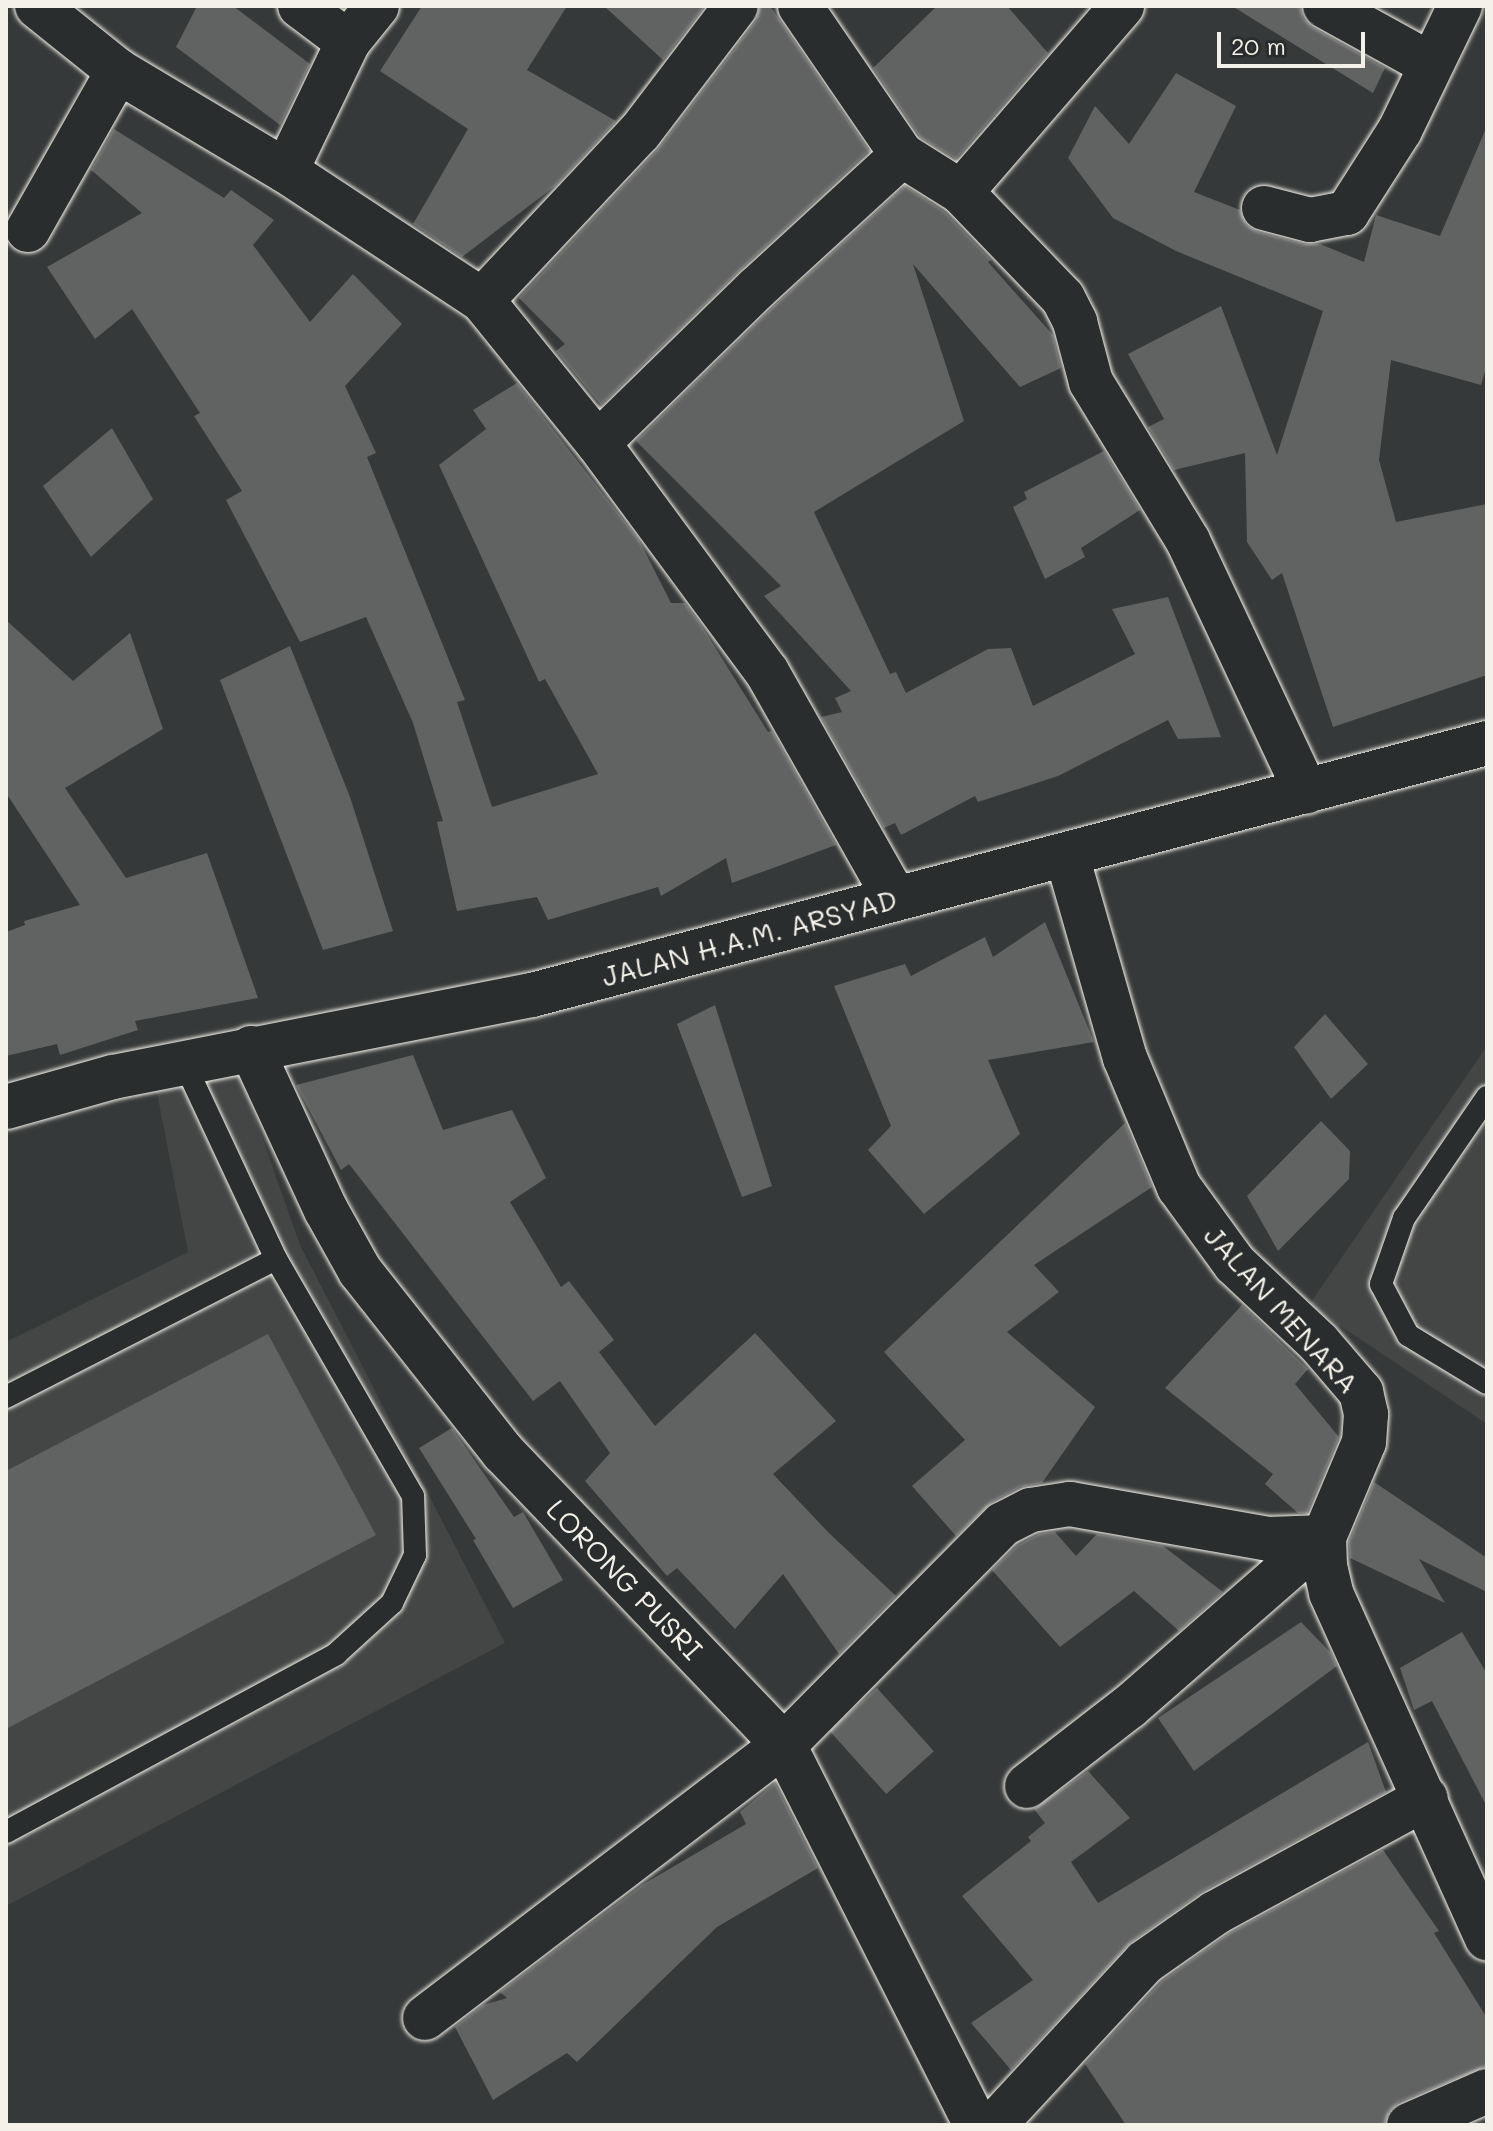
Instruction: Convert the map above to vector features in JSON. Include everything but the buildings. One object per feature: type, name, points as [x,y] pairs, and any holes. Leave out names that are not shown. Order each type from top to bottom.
[{"type":"main road","points":[[37,6],[118,71],[286,171],[482,300],[598,443],[767,672],[895,898]]},
{"type":"main road","points":[[300,6],[348,42]]},
{"type":"main road","points":[[286,171],[348,42],[377,6]]},
{"type":"main road","points":[[482,300],[640,132],[736,6]]},
{"type":"main road","points":[[800,6],[902,155],[961,192],[1063,298],[1075,322],[1091,382],[1188,541],[1306,792]]},
{"type":"main road","points":[[961,192],[1122,6]]},
{"type":"main road","points":[[1325,6],[1430,64]]},
{"type":"main road","points":[[1264,208],[1310,220],[1347,213],[1400,130],[1460,6]]},
{"type":"main road","points":[[28,230],[118,71]]},
{"type":"main road","points":[[598,443],[757,288],[902,155]]},
{"type":"main road","name":"JALAN H.A.M. ARSYAD","points":[[6,1107],[113,1077],[532,995],[1487,743]]},
{"type":"main road","name":"JALAN MENARA","points":[[1067,856],[1125,1058],[1179,1187],[1235,1264],[1319,1343],[1361,1392],[1366,1414],[1364,1442],[1324,1537],[1331,1593],[1487,1938]]},
{"type":"main road","name":"LORONG PUSRI","points":[[251,1048],[326,1210],[360,1271],[503,1452],[784,1745],[976,2125]]},
{"type":"main road","points":[[425,2018],[784,1745],[1003,1524],[1031,1510],[1070,1504],[1268,1539],[1324,1537]]},
{"type":"main road","points":[[1027,1786],[1129,1707],[1324,1537]]},
{"type":"main road","points":[[994,2125],[1145,1962],[1215,1913],[1426,1798]]},
{"type":"main road","points":[[1409,2125],[1487,2091]]},
{"type":"lane","points":[[6,1832],[336,1654],[392,1603],[415,1555],[413,1496],[276,1259],[185,1065]]},
{"type":"lane","points":[[1487,1097],[1404,1218],[1381,1284],[1408,1335],[1487,1383]]},
{"type":"lane","points":[[6,1397],[276,1259]]},
{"type":"shaded area","points":[[1487,1046],[1487,1424],[1309,1305]]},
{"type":"shaded area","points":[[237,1066],[300,1245],[505,1643],[6,1906],[6,1342],[188,1252],[156,1088]]}]
